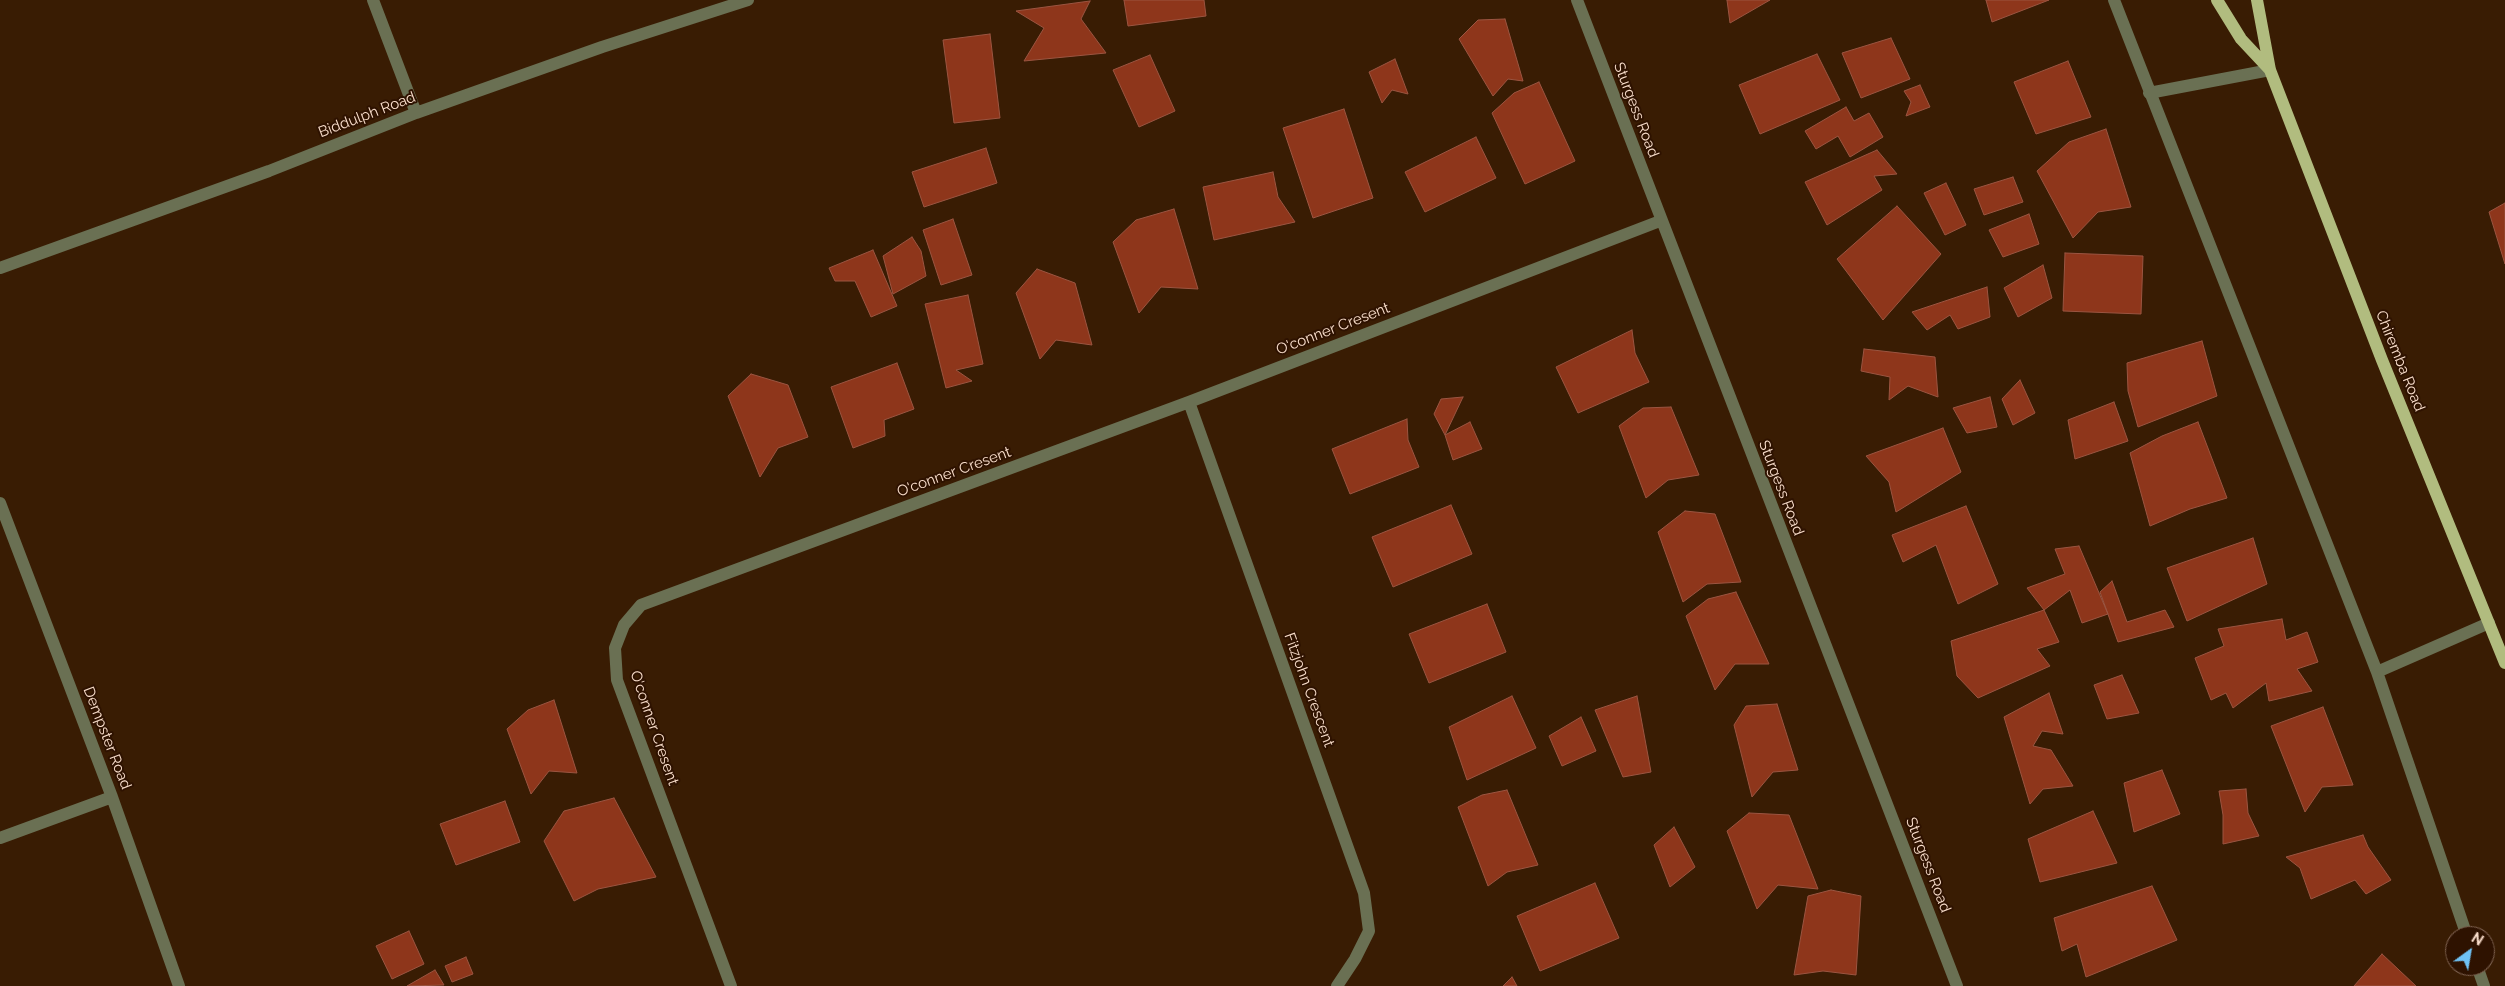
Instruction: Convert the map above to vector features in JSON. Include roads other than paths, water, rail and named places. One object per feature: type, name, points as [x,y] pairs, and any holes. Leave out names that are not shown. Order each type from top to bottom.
[{"type":"main road","name":"Chiremba Road","points":[[2217,0],[2241,39],[2270,70]]},
{"type":"main road","name":"Chiremba Road","points":[[2257,0],[2270,70],[2382,360],[2504,658]]},
{"type":"street","points":[[373,0],[416,113]]},
{"type":"street","name":"Biddulph Road","points":[[0,268],[269,171],[416,113],[602,46],[748,0]]},
{"type":"street","name":"Sturgess Road","points":[[1577,0],[1660,221],[1957,986]]},
{"type":"street","points":[[2114,0],[2377,672],[2464,926]]},
{"type":"street","points":[[2149,93],[2270,70]]},
{"type":"street","name":"O'conner Cresent","points":[[731,986],[617,680],[615,648],[624,625],[640,605],[1190,402],[1660,221]]},
{"type":"street","name":"Fitzjohn Crescent","points":[[1190,402],[1364,893],[1369,931],[1355,959],[1337,986]]},
{"type":"street","name":"Dempster Road","points":[[0,502],[112,796],[179,986]]},
{"type":"street","points":[[2377,672],[2489,622]]},
{"type":"street","points":[[0,838],[112,796]]}]
